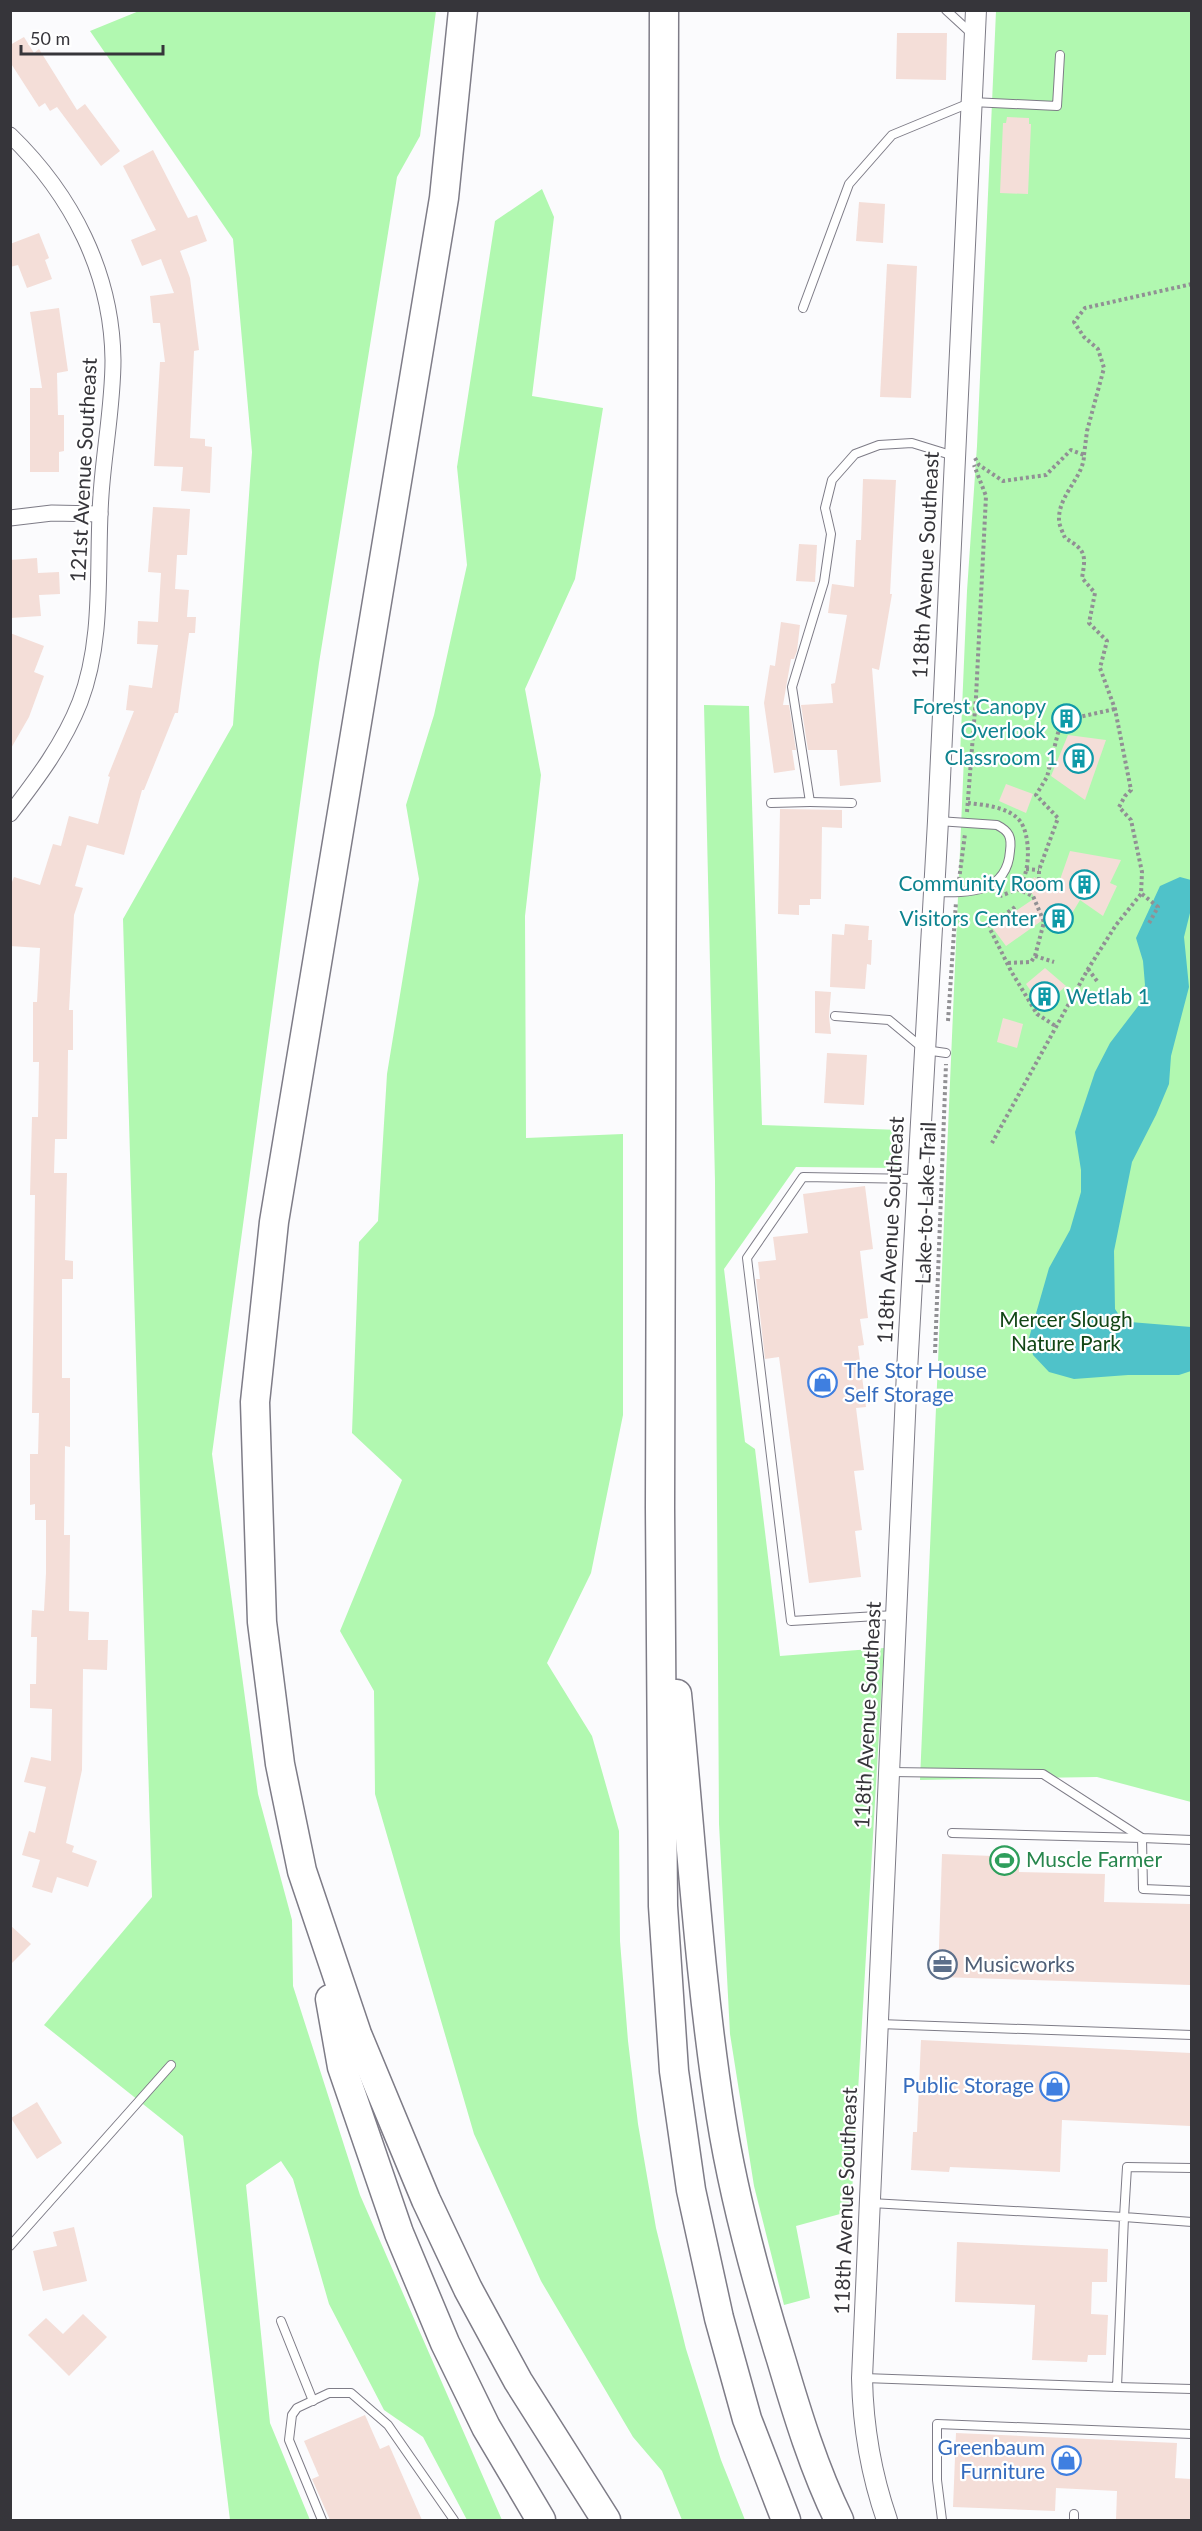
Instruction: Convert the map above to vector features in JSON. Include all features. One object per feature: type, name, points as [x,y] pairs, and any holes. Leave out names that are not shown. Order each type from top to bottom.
[{"type":"highway","points":[[463,10],[444,198],[274,1222],[255,1402],[262,1622],[280,1764],[302,1871],[357,2034],[426,2200],[463,2279],[518,2381],[606,2520]]},
{"type":"highway","points":[[664,10],[660,1508],[663,1906],[674,2071],[691,2190],[719,2318],[747,2419],[786,2520]]},
{"type":"highway","points":[[660,1508],[709,2034],[721,2119],[742,2223],[760,2292],[793,2400],[839,2520]]},
{"type":"highway","points":[[315,1914],[342,2067],[399,2232],[445,2343],[486,2427],[541,2520]]},
{"type":"street","name":"118th Avenue Southeast","points":[[887,2520],[869,2456],[862,2378],[896,1615],[933,892],[963,454],[976,10]]},
{"type":"street","name":"121st Avenue Southeast","points":[[10,135],[52,182],[79,223],[104,287],[111,327],[113,361],[100,514],[98,595],[88,673],[80,701],[54,752],[10,814]]},
{"type":"street","points":[[10,518],[52,513],[100,514]]},
{"type":"lane","points":[[946,10],[975,36]]},
{"type":"lane","points":[[803,308],[849,184],[892,135],[972,102],[1058,106],[1060,56]]},
{"type":"lane","points":[[810,802],[792,687],[824,582],[831,534],[825,508],[832,480],[855,454],[879,445],[912,443],[963,454]]},
{"type":"lane","points":[[771,803],[852,803]]},
{"type":"lane","points":[[933,892],[966,891],[999,881],[1008,868],[1011,840],[1004,829],[997,825],[938,821]]},
{"type":"lane","points":[[835,1016],[889,1020],[925,1050],[946,1053]]},
{"type":"lane","points":[[896,1615],[791,1621],[747,1258],[803,1177],[918,1179]]},
{"type":"lane","points":[[889,1772],[1043,1774],[1142,1838]]},
{"type":"lane","points":[[952,1833],[1191,1840]]},
{"type":"lane","points":[[1142,1838],[1143,1889],[1191,1891]]},
{"type":"lane","points":[[878,2024],[1191,2035]]},
{"type":"lane","points":[[10,2246],[171,2065]]},
{"type":"lane","points":[[1117,2387],[1127,2167],[1191,2168]]},
{"type":"lane","points":[[869,2203],[1191,2222]]},
{"type":"lane","points":[[282,2321],[313,2401]]},
{"type":"lane","points":[[862,2378],[1191,2389]]},
{"type":"lane","points":[[322,2520],[289,2440],[292,2415],[297,2408],[329,2393],[351,2393],[388,2425],[454,2520]]},
{"type":"lane","points":[[942,2520],[937,2480],[937,2424],[1191,2433]]},
{"type":"path","points":[[992,1143],[1088,969],[1116,925],[1141,894],[1142,872],[1131,820],[1119,807],[1131,790],[1115,708],[1100,668],[1107,641],[1089,623],[1095,593],[1082,578],[1085,557],[1079,546],[1065,538],[1058,520],[1068,490],[1084,465],[1087,431],[1104,368],[1098,349],[1084,337],[1074,322],[1085,308],[1191,285]]},
{"type":"path","points":[[963,454],[1003,481],[1046,475],[1071,450],[1084,454]]},
{"type":"path","points":[[1039,880],[1039,870],[1058,819],[1036,795],[1047,777],[1061,721],[1115,708]]},
{"type":"path","points":[[1026,869],[1039,870]]},
{"type":"path","points":[[1008,963],[1031,962],[1035,956],[1044,922],[1033,896],[1017,889]]},
{"type":"path","points":[[1141,894],[1158,907],[1148,925]]},
{"type":"path","points":[[1015,907],[990,925],[1011,971],[1037,1014],[1057,1027]]},
{"type":"path","points":[[1035,956],[1054,962]]},
{"type":"path","points":[[1088,969],[1097,981]]},
{"type":"path","name":"Lake-to-Lake Trail","points":[[935,1353],[946,1053]]},
{"type":"green space","points":[[139,11],[436,11],[420,136],[397,177],[319,663],[212,1454],[258,1794],[292,1920],[293,1986],[360,2195],[502,2520],[467,2520],[423,2437],[384,2410],[329,2304],[293,2179],[281,2161],[246,2185],[270,2423],[310,2520],[230,2520],[183,2136],[44,2025],[152,1897],[123,919],[233,725],[252,452],[233,239],[90,31]]},
{"type":"green space","name":"Mercer Slough Nature Park","points":[[996,11],[1191,11],[1191,1802],[1097,1777],[920,1780],[964,757],[960,756],[967,591],[977,446]]},
{"type":"green space","points":[[542,189],[554,217],[532,396],[603,408],[575,579],[525,689],[541,775],[525,916],[526,1138],[623,1134],[623,1415],[591,1573],[547,1663],[592,1736],[619,1831],[620,1941],[628,2041],[638,2124],[656,2228],[686,2349],[721,2460],[745,2520],[682,2520],[662,2471],[633,2437],[541,2281],[474,2134],[375,1794],[374,1691],[340,1631],[402,1480],[352,1433],[359,1242],[378,1221],[387,1074],[419,879],[406,805],[434,715],[467,565],[457,467],[495,221]]},
{"type":"green space","points":[[704,705],[749,706],[762,1125],[900,1130],[897,1168],[796,1167],[724,1269],[745,1442],[755,1449],[780,1656],[884,1648],[851,2211],[796,2226],[810,2298],[784,2305],[754,2186],[730,2034],[719,1824],[715,1181]]},
{"type":"water","points":[[1180,877],[1191,880],[1191,909],[1184,937],[1189,987],[1171,1056],[1169,1084],[1132,1162],[1114,1251],[1115,1309],[1121,1318],[1130,1322],[1191,1327],[1191,1371],[1179,1375],[1128,1375],[1074,1379],[1049,1372],[1033,1355],[1029,1338],[1049,1268],[1070,1230],[1081,1192],[1081,1170],[1075,1132],[1095,1072],[1110,1043],[1139,1005],[1145,985],[1143,961],[1136,938],[1160,886]]},
{"type":"building","points":[[897,33],[947,33],[946,80],[896,79]]},
{"type":"building","points":[[24,37],[34,53],[39,49],[77,110],[85,104],[120,151],[101,166],[57,107],[50,111],[45,103],[39,107],[10,62],[10,45]]},
{"type":"building","points":[[1007,117],[1029,118],[1029,124],[1031,124],[1028,194],[1000,193],[1003,123],[1006,123]]},
{"type":"building","points":[[153,150],[188,218],[197,215],[207,241],[180,251],[190,278],[199,350],[194,351],[190,438],[205,439],[205,446],[212,447],[210,493],[181,491],[183,467],[154,466],[160,362],[165,362],[160,323],[153,323],[150,296],[174,293],[161,259],[142,266],[131,240],[156,230],[123,166]]},
{"type":"building","points":[[859,202],[885,204],[883,243],[856,241]]},
{"type":"building","points":[[39,233],[49,258],[45,260],[52,279],[27,288],[18,265],[10,267],[10,244]]},
{"type":"building","points":[[887,264],[917,266],[911,398],[880,397]]},
{"type":"building","points":[[59,308],[68,371],[57,373],[58,415],[64,415],[64,451],[59,452],[59,472],[30,472],[30,388],[42,388],[30,312]]},
{"type":"building","points":[[863,479],[896,480],[890,594],[892,594],[879,670],[872,668],[881,782],[840,786],[837,750],[808,750],[801,705],[833,703],[831,684],[835,683],[847,615],[828,613],[832,584],[854,587],[856,540],[861,540]]},
{"type":"building","points":[[153,507],[190,509],[187,555],[177,555],[175,589],[189,590],[187,617],[196,617],[195,633],[189,633],[178,713],[175,713],[144,790],[142,790],[124,855],[87,845],[75,886],[83,888],[74,915],[69,1010],[73,1010],[73,1050],[68,1050],[67,1139],[55,1139],[54,1173],[67,1173],[65,1260],[73,1261],[73,1279],[62,1279],[62,1378],[70,1378],[70,1447],[65,1446],[64,1535],[70,1535],[69,1611],[89,1612],[88,1640],[108,1640],[107,1670],[83,1669],[82,1770],[66,1843],[74,1846],[72,1852],[97,1861],[88,1887],[57,1877],[52,1893],[32,1887],[40,1860],[22,1855],[29,1831],[35,1833],[46,1787],[24,1782],[31,1757],[51,1761],[52,1709],[30,1708],[30,1684],[36,1684],[37,1637],[31,1637],[32,1610],[44,1611],[46,1573],[46,1520],[35,1520],[35,1504],[30,1505],[30,1454],[38,1454],[39,1413],[32,1413],[35,1195],[30,1195],[32,1117],[38,1117],[39,1062],[33,1062],[33,1002],[37,1002],[40,948],[10,946],[10,887],[14,877],[40,885],[53,844],[61,846],[69,816],[98,824],[110,777],[108,776],[134,711],[126,710],[129,685],[152,688],[158,645],[137,644],[138,621],[158,622],[161,573],[148,572]]},
{"type":"building","points":[[799,544],[817,545],[815,582],[796,581]]},
{"type":"building","points":[[37,558],[38,573],[59,572],[60,594],[39,595],[41,616],[10,618],[10,560]]},
{"type":"building","points":[[781,622],[800,625],[797,651],[794,659],[791,659],[783,705],[789,705],[796,750],[792,750],[795,770],[774,773],[764,703],[770,665],[775,666]]},
{"type":"building","points":[[10,633],[44,646],[34,672],[44,676],[29,717],[10,750]]},
{"type":"building","name":"Classroom 1","points":[[1068,735],[1106,740],[1085,800],[1051,776]]},
{"type":"building","points":[[1006,784],[1033,794],[1026,813],[999,801]]},
{"type":"building","points":[[780,809],[842,810],[842,828],[822,827],[821,899],[810,899],[810,905],[799,905],[799,915],[778,914]]},
{"type":"building","points":[[1070,851],[1121,860],[1110,883],[1117,886],[1103,916],[1080,900],[1059,935],[1047,917],[1006,946],[992,927],[1035,898],[1028,888],[1034,877],[1056,891]]},
{"type":"building","points":[[845,924],[869,926],[868,940],[872,940],[871,965],[867,964],[865,989],[830,987],[832,934],[844,935]]},
{"type":"building","name":"Wetlab 1","points":[[1045,968],[1066,986],[1042,1007],[1026,984]]},
{"type":"building","points":[[815,991],[831,992],[829,1016],[831,1034],[815,1033]]},
{"type":"building","points":[[1003,1018],[1023,1024],[1017,1048],[997,1042]]},
{"type":"building","points":[[827,1053],[867,1055],[864,1105],[824,1103]]},
{"type":"building","name":"The Stor House Self Storage","points":[[865,1186],[873,1249],[860,1251],[868,1318],[860,1319],[864,1345],[858,1346],[866,1407],[856,1408],[864,1470],[854,1471],[862,1530],[855,1531],[861,1577],[809,1583],[779,1357],[765,1359],[756,1279],[760,1279],[758,1262],[776,1260],[773,1237],[808,1233],[803,1194]]},
{"type":"building","points":[[942,1854],[1019,1857],[1019,1872],[1105,1874],[1104,1902],[1191,1904],[1191,1985],[938,1977]]},
{"type":"building","points":[[10,1925],[31,1944],[10,1965]]},
{"type":"building","name":"Public Storage","points":[[921,2040],[1191,2053],[1191,2126],[1062,2120],[1060,2172],[950,2167],[949,2172],[911,2170],[913,2132],[917,2132]]},
{"type":"building","points":[[37,2102],[62,2143],[37,2159],[11,2118]]},
{"type":"building","points":[[74,2227],[87,2281],[43,2291],[33,2251],[57,2246],[53,2232]]},
{"type":"building","points":[[957,2242],[1108,2249],[1107,2282],[1092,2282],[1091,2314],[1108,2315],[1106,2355],[1088,2355],[1087,2362],[1032,2360],[1035,2305],[955,2302]]},
{"type":"building","points":[[83,2314],[107,2337],[69,2376],[28,2335],[46,2318],[63,2334]]},
{"type":"building","points":[[365,2415],[380,2449],[389,2445],[422,2520],[330,2520],[312,2479],[319,2476],[304,2441]]},
{"type":"building","name":"Greenbaum Furniture","points":[[956,2433],[1177,2443],[1175,2478],[1191,2479],[1191,2520],[1116,2520],[1117,2491],[1056,2488],[1055,2511],[953,2507]]},
{"type":"place","name":"Forest Canopy Overlook","points":[[1067,719]]},
{"type":"place","name":"Classroom 1","points":[[1079,758]]},
{"type":"place","name":"Community Room","points":[[1085,884]]},
{"type":"place","name":"Visitors Center","points":[[1058,919]]},
{"type":"place","name":"Wetlab 1","points":[[1045,997]]},
{"type":"place","name":"The Stor House Self Storage","points":[[823,1383]]},
{"type":"place","name":"Muscle Farmer","points":[[1005,1860]]},
{"type":"place","name":"Musicworks","points":[[943,1965]]},
{"type":"place","name":"Public Storage","points":[[1055,2086]]},
{"type":"place","name":"Greenbaum Furniture","points":[[1066,2460]]}]
